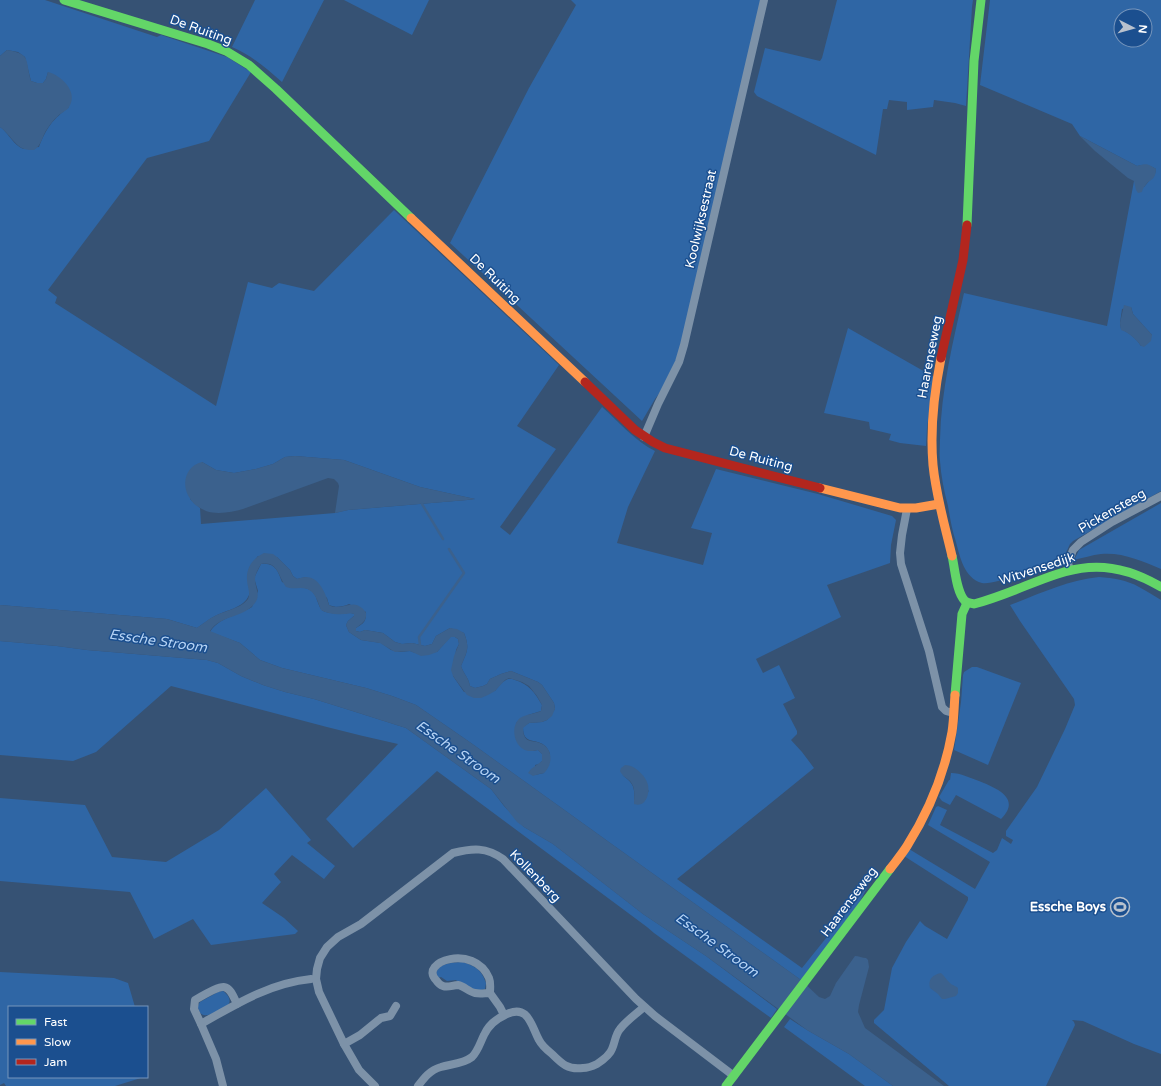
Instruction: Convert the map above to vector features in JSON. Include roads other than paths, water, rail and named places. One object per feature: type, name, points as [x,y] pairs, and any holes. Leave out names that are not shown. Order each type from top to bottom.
[{"type":"street","name":"De Ruiting","points":[[64,0],[208,44],[226,51],[249,65],[644,437],[665,448],[893,507],[907,509],[922,508],[939,504]]},
{"type":"street","name":"Koolwijksestraat","points":[[644,437],[658,404],[679,362],[684,345],[764,0]]},
{"type":"street","name":"Haarenseweg","points":[[726,1086],[908,844],[932,799],[944,763],[949,742],[962,614],[967,603],[963,600],[960,594],[936,491],[932,460],[932,416],[937,380],[963,260],[967,233],[974,61],[981,0]]},
{"type":"street","name":"Pickensteeg","points":[[1070,570],[1068,563],[1073,550],[1081,542],[1112,522],[1161,496]]},
{"type":"street","points":[[907,509],[900,553],[903,571],[929,651],[942,707],[946,711],[953,714]]},
{"type":"street","name":"Witvensedijk","points":[[967,603],[970,604],[981,602],[1070,570],[1090,567],[1122,570],[1142,576],[1161,587]]},
{"type":"street","name":"Kollenberg","points":[[374,1086],[359,1070],[344,1044],[317,985],[317,969],[320,958],[327,947],[338,937],[361,924],[453,853],[466,850],[483,849],[494,853],[503,859],[644,1007],[734,1076]]},
{"type":"street","points":[[490,993],[474,993],[460,985],[444,987],[432,975],[433,970],[440,962],[450,958],[466,959],[476,963],[481,967],[488,978],[490,993],[504,1015]]},
{"type":"street","points":[[201,1024],[237,1004],[276,986],[289,982],[311,979]]},
{"type":"street","points":[[223,1086],[216,1059],[194,1009],[195,1000],[219,987],[224,986],[231,992],[237,1004]]},
{"type":"street","points":[[344,1044],[360,1035],[381,1018],[390,1016],[396,1006]]},
{"type":"street","points":[[418,1086],[426,1076],[433,1071],[464,1062],[472,1056],[476,1052],[489,1026],[504,1015],[512,1012],[520,1012],[526,1015],[532,1022],[540,1042],[562,1064],[568,1067],[580,1068],[597,1064],[608,1056],[612,1050],[619,1031],[644,1007]]},
{"type":"water","points":[[7,50],[24,56],[31,81],[43,83],[48,72],[63,80],[72,96],[72,101],[68,108],[53,121],[45,132],[39,146],[34,150],[20,147],[0,127],[0,56]]},
{"type":"water","points":[[1080,136],[1137,166],[1147,164],[1151,166],[1156,169],[1155,176],[1144,187],[1142,192],[1138,193],[1134,181],[1128,178],[1095,151]]},
{"type":"water","points":[[1124,305],[1131,307],[1133,314],[1152,335],[1151,341],[1144,347],[1128,333],[1121,330],[1120,323]]},
{"type":"water","points":[[295,456],[344,460],[420,487],[475,499],[348,510],[335,513],[339,486],[334,479],[328,478],[243,509],[215,513],[206,511],[195,505],[186,489],[185,483],[188,472],[196,464],[202,462],[216,470],[234,473],[256,469],[273,464],[285,457]]},
{"type":"water","name":"Essche Stroom","points":[[264,553],[273,554],[277,557],[297,579],[306,577],[319,583],[329,605],[339,607],[352,604],[362,608],[366,613],[366,618],[356,628],[356,631],[360,632],[365,630],[383,633],[395,642],[402,644],[412,643],[425,646],[432,644],[436,636],[450,628],[457,629],[464,633],[467,643],[467,650],[461,666],[470,686],[475,688],[483,686],[487,684],[490,679],[511,671],[542,685],[554,703],[555,709],[552,716],[547,720],[529,723],[523,728],[523,733],[527,739],[542,744],[548,750],[550,754],[550,762],[547,770],[544,773],[533,776],[528,773],[542,761],[542,754],[538,750],[528,751],[523,749],[517,743],[514,734],[515,725],[520,718],[541,711],[542,705],[537,696],[529,686],[509,678],[505,680],[495,691],[481,698],[474,698],[467,695],[453,676],[451,670],[454,656],[459,644],[458,639],[455,637],[451,637],[437,652],[421,656],[410,651],[395,652],[380,643],[361,640],[349,632],[346,625],[354,614],[335,614],[321,610],[312,592],[305,588],[286,587],[277,570],[271,565],[267,564],[261,564],[256,575],[255,582],[258,597],[255,603],[245,611],[220,622],[210,631],[240,643],[260,660],[282,668],[366,688],[416,705],[801,980],[819,997],[825,999],[830,996],[836,983],[855,956],[866,958],[868,960],[869,967],[858,1012],[865,1028],[944,1086],[893,1086],[849,1054],[807,1030],[706,956],[643,914],[553,844],[517,822],[491,789],[406,728],[314,699],[263,685],[241,676],[218,663],[207,660],[0,641],[0,605],[167,619],[197,628],[212,617],[242,605],[248,599],[249,594],[247,576],[249,568],[260,555]]},
{"type":"water","points":[[625,765],[629,765],[636,769],[647,782],[648,793],[646,800],[641,804],[634,804],[633,786],[620,771]]},
{"type":"water","points":[[941,973],[952,985],[958,988],[958,993],[956,996],[942,999],[930,988],[931,978]]},
{"type":"waterway","points":[[422,504],[443,539]]},
{"type":"waterway","points":[[420,645],[419,637],[464,573],[449,549]]},
{"type":"place","name":"Essche Boys","points":[[1120,907]]}]
